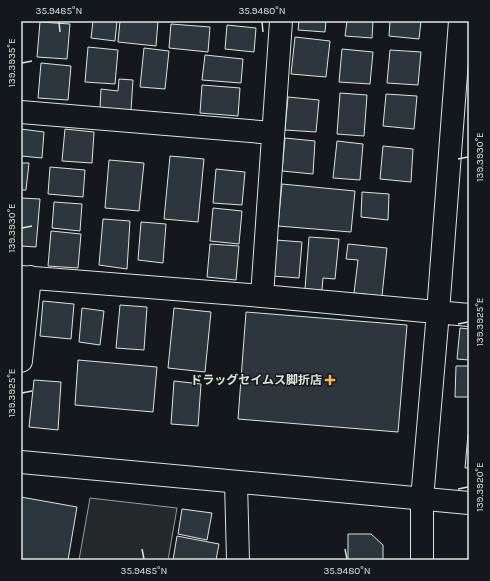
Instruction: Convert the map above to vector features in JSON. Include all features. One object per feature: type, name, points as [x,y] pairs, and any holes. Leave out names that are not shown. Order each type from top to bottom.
[{"type":"street","points":[[262,296],[281,21]]},
{"type":"street","points":[[422,560],[422,499],[460,21]]},
{"type":"street","points":[[21,112],[273,133]]},
{"type":"street","points":[[21,361],[26,277],[262,296],[469,315]]},
{"type":"street","points":[[21,462],[469,503]]},
{"type":"street","points":[[236,482],[238,560]]},
{"type":"shaded area","points":[[90,498],[177,508],[168,560],[79,560]]},
{"type":"building","points":[[93,21],[117,21],[115,41],[91,38]]},
{"type":"building","points":[[120,21],[158,21],[156,46],[118,42]]},
{"type":"building","points":[[299,21],[326,21],[325,32],[298,30]]},
{"type":"building","points":[[347,21],[373,21],[372,38],[345,36]]},
{"type":"building","points":[[390,21],[421,21],[419,39],[389,36]]},
{"type":"building","points":[[40,22],[70,24],[67,59],[37,57]]},
{"type":"building","points":[[171,24],[210,27],[208,52],[169,48]]},
{"type":"building","points":[[227,25],[256,28],[254,52],[225,49]]},
{"type":"building","points":[[295,37],[330,41],[326,77],[291,74]]},
{"type":"building","points":[[88,47],[118,50],[115,84],[85,82]]},
{"type":"building","points":[[144,48],[169,51],[165,89],[140,87]]},
{"type":"building","points":[[342,49],[373,52],[370,84],[339,82]]},
{"type":"building","points":[[390,50],[421,52],[418,85],[387,83]]},
{"type":"building","points":[[205,55],[243,59],[241,83],[202,80]]},
{"type":"building","points":[[41,63],[71,66],[68,100],[38,98]]},
{"type":"building","points":[[119,79],[133,80],[131,110],[100,108],[101,89],[118,91]]},
{"type":"building","points":[[202,85],[240,88],[238,116],[200,113]]},
{"type":"building","points":[[340,93],[367,95],[364,136],[337,134]]},
{"type":"building","points":[[386,94],[417,96],[414,129],[383,126]]},
{"type":"building","points":[[288,97],[319,100],[316,132],[285,130]]},
{"type":"building","points":[[21,129],[44,132],[42,158],[21,156]]},
{"type":"building","points":[[65,129],[94,132],[92,163],[62,161]]},
{"type":"building","points":[[285,138],[315,141],[313,174],[282,171]]},
{"type":"building","points":[[337,141],[363,144],[360,180],[333,178]]},
{"type":"building","points":[[383,146],[413,149],[411,182],[380,179]]},
{"type":"building","points":[[170,156],[204,159],[198,222],[164,219]]},
{"type":"building","points":[[109,160],[144,163],[139,211],[105,208]]},
{"type":"building","points":[[21,163],[29,163],[26,190],[21,190]]},
{"type":"building","points":[[50,167],[85,170],[83,197],[48,194]]},
{"type":"building","points":[[216,169],[245,172],[242,205],[213,203]]},
{"type":"building","points":[[282,184],[355,191],[351,232],[278,226]]},
{"type":"building","points":[[362,192],[389,194],[388,220],[361,217]]},
{"type":"building","points":[[21,198],[40,199],[36,247],[21,246]]},
{"type":"building","points":[[54,202],[82,204],[80,231],[52,228]]},
{"type":"building","points":[[213,208],[242,211],[239,244],[210,241]]},
{"type":"building","points":[[103,219],[130,221],[127,269],[99,265]]},
{"type":"building","points":[[141,222],[166,224],[163,263],[138,260]]},
{"type":"building","points":[[51,231],[81,234],[78,268],[48,266]]},
{"type":"building","points":[[309,237],[339,239],[335,279],[323,278],[322,290],[305,289]]},
{"type":"building","points":[[276,240],[302,242],[299,278],[273,276]]},
{"type":"building","points":[[210,244],[239,246],[236,280],[207,277]]},
{"type":"building","points":[[348,244],[387,248],[382,296],[354,293],[358,260],[346,259]]},
{"type":"building","points":[[43,301],[74,304],[71,339],[40,336]]},
{"type":"building","points":[[120,305],[147,307],[144,350],[116,348]]},
{"type":"building","points":[[82,308],[104,311],[100,345],[79,342]]},
{"type":"building","points":[[174,308],[211,312],[205,372],[168,368]]},
{"type":"building","points":[[246,312],[407,325],[398,432],[238,419]]},
{"type":"building","points":[[460,328],[469,329],[469,360],[457,359]]},
{"type":"building","points":[[78,360],[157,367],[153,412],[75,405]]},
{"type":"building","points":[[456,366],[469,366],[469,397],[455,397]]},
{"type":"building","points":[[34,380],[61,382],[58,430],[29,427]]},
{"type":"building","points":[[174,381],[201,384],[198,426],[171,424]]},
{"type":"building","points":[[468,434],[469,468],[465,468]]},
{"type":"building","points":[[21,497],[77,507],[68,560],[21,559]]},
{"type":"building","points":[[182,509],[212,513],[207,540],[178,534]]},
{"type":"building","points":[[348,534],[371,534],[383,545],[383,560],[348,560]]},
{"type":"building","points":[[177,536],[219,544],[216,560],[173,560]]},
{"type":"place","name":"ドラッグセイムス脚折店","points":[[330,380]]}]
